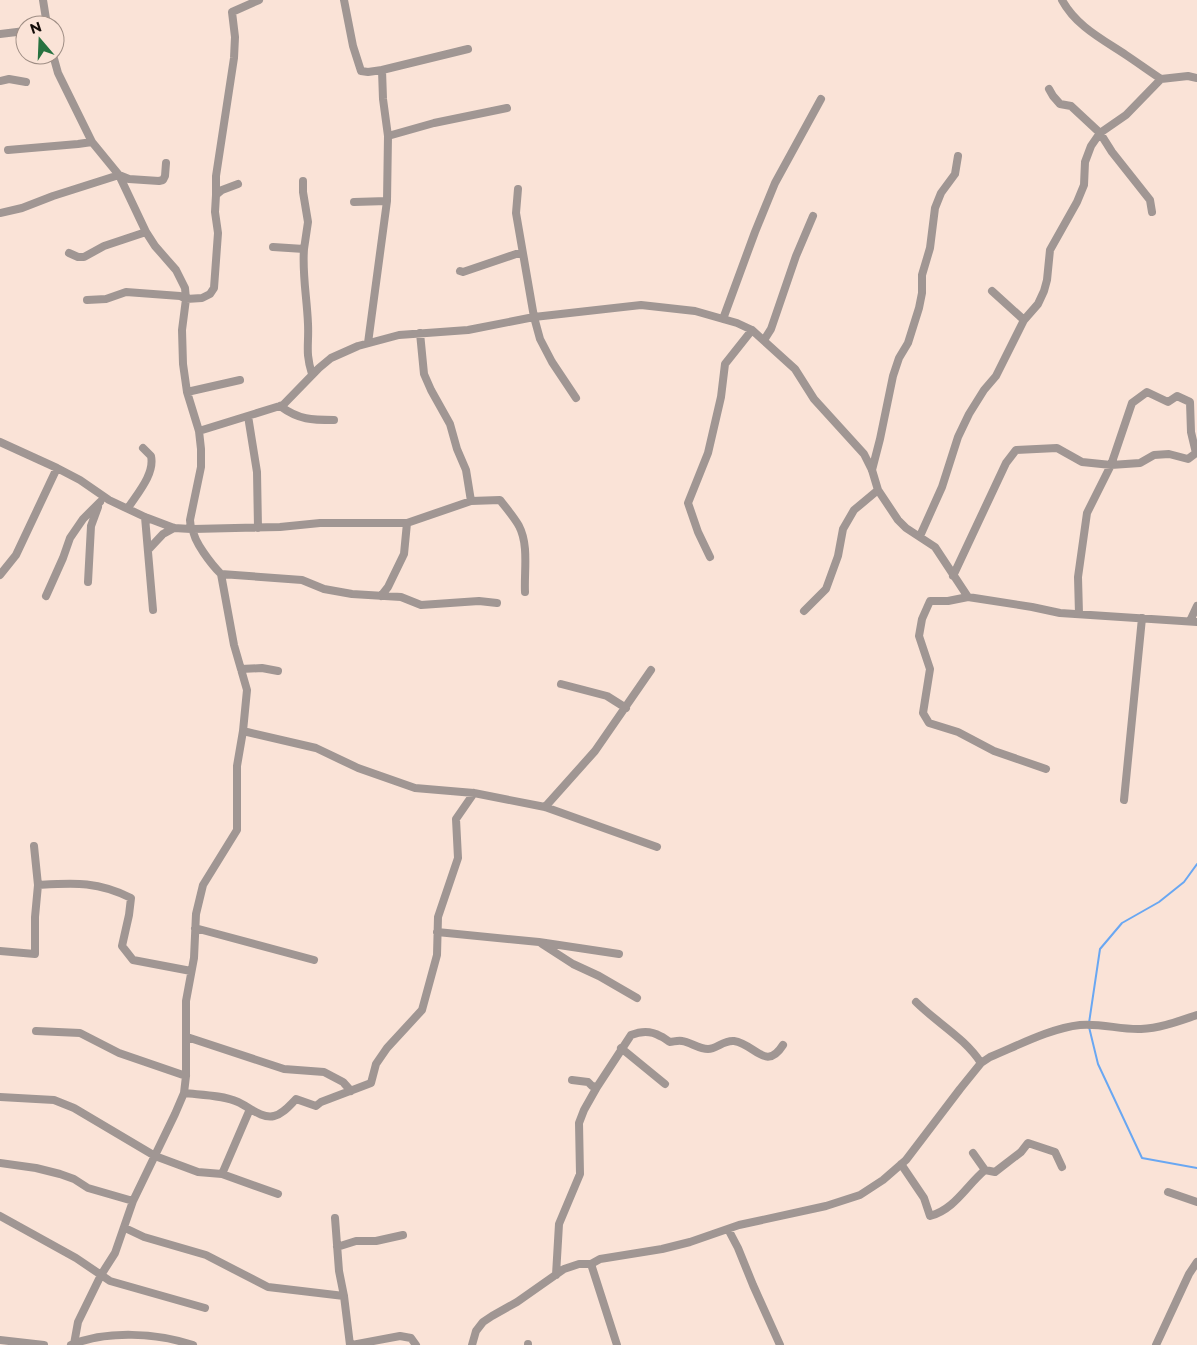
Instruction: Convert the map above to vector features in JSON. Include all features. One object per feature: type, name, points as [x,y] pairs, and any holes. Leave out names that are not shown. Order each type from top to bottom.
[{"type":"street","points":[[43,0],[45,15]]},
{"type":"street","points":[[87,300],[106,299],[126,292],[180,296],[186,299],[207,297],[214,288],[218,233],[215,212],[216,176],[234,58],[235,37],[232,12],[259,0]]},
{"type":"street","points":[[344,0],[353,46],[361,71],[382,70],[468,49]]},
{"type":"street","points":[[1062,0],[1068,12],[1083,26],[1102,41],[1161,79]]},
{"type":"street","points":[[0,34],[15,32]]},
{"type":"street","points":[[56,65],[92,142],[119,175],[146,232],[155,246],[176,270],[185,288],[186,299],[182,330],[183,364],[187,392],[199,431],[202,449],[201,466],[190,520],[194,536],[221,574],[234,646],[247,690],[237,766],[237,830],[203,885],[196,914],[191,971],[186,1001],[187,1037],[184,1093],[133,1201],[115,1253],[101,1274],[78,1322],[73,1344],[107,1337],[143,1334],[165,1337],[193,1345]]},
{"type":"street","points":[[368,343],[386,201],[388,136],[383,99],[382,70]]},
{"type":"street","points":[[920,536],[942,487],[958,437],[968,414],[996,376],[1024,320],[1038,304],[1044,291],[1048,280],[1050,250],[1077,202],[1084,185],[1085,162],[1091,146],[1100,133],[1126,115],[1161,79],[1188,76],[1197,78]]},
{"type":"street","points":[[0,81],[9,79],[26,82]]},
{"type":"street","points":[[1049,89],[1060,104],[1071,106],[1100,133],[1112,152],[1150,200],[1152,212]]},
{"type":"street","points":[[723,319],[775,183],[821,99]]},
{"type":"street","points":[[388,136],[434,123],[507,108]]},
{"type":"street","points":[[8,150],[92,142]]},
{"type":"street","points":[[872,470],[893,376],[899,358],[908,343],[919,308],[922,293],[922,275],[930,248],[935,208],[941,193],[955,174],[958,156]]},
{"type":"street","points":[[0,213],[22,208],[119,175],[129,179],[160,182],[165,176],[166,163]]},
{"type":"street","points":[[303,181],[308,222],[304,249],[304,279],[308,325],[307,353],[312,374]]},
{"type":"street","points":[[216,195],[222,190],[238,184]]},
{"type":"street","points":[[518,190],[516,213],[534,317],[540,339],[552,362],[576,398]]},
{"type":"street","points":[[354,202],[386,201]]},
{"type":"street","points":[[764,340],[771,329],[796,256],[813,216]]},
{"type":"street","points":[[69,253],[78,257],[84,257],[104,246],[146,232]]},
{"type":"street","points":[[272,247],[304,249]]},
{"type":"street","points":[[460,271],[463,272],[522,252]]},
{"type":"street","points":[[992,291],[1024,320]]},
{"type":"street","points":[[199,431],[280,406],[331,358],[368,343],[399,334],[468,330],[534,317],[641,305],[695,311],[752,330],[795,369],[814,398],[864,454],[872,470],[878,490],[898,520],[906,528],[935,547],[952,576],[968,597]]},
{"type":"street","points":[[710,556],[698,532],[688,503],[708,453],[721,398],[725,364],[752,330]]},
{"type":"street","points":[[420,333],[424,374],[430,390],[450,424],[457,449],[466,470],[471,501]]},
{"type":"street","points":[[187,392],[240,380]]},
{"type":"street","points":[[952,576],[1006,463],[1016,450],[1058,448],[1082,462],[1111,465],[1140,463],[1154,455],[1168,454],[1188,459],[1196,453],[1191,432],[1190,402],[1177,396],[1168,402],[1147,392],[1132,403],[1111,465],[1087,513],[1078,577],[1079,614]]},
{"type":"street","points":[[280,406],[290,414],[300,418],[334,420]]},
{"type":"street","points":[[248,416],[258,472],[258,528]]},
{"type":"street","points":[[0,442],[80,480],[109,500],[174,528],[258,528],[320,523],[407,524],[471,501],[500,500],[519,525],[523,538],[525,551],[525,592]]},
{"type":"street","points":[[128,508],[148,476],[151,456],[143,448]]},
{"type":"street","points":[[0,574],[16,555],[56,468]]},
{"type":"street","points":[[804,611],[826,589],[838,556],[843,529],[854,510],[878,490]]},
{"type":"street","points":[[46,596],[70,538],[83,519],[100,502],[109,500]]},
{"type":"street","points":[[88,582],[91,526],[100,502]]},
{"type":"street","points":[[145,517],[153,610]]},
{"type":"street","points":[[381,596],[388,587],[404,554],[407,524]]},
{"type":"street","points":[[148,550],[163,534],[174,528]]},
{"type":"street","points":[[221,574],[302,580],[324,588],[352,594],[401,597],[421,605],[479,601],[497,603]]},
{"type":"street","points":[[1046,769],[994,751],[958,732],[929,723],[923,713],[930,669],[919,636],[922,619],[930,601],[948,601],[968,597],[1060,613],[1193,621],[1197,606]]},
{"type":"street","points":[[1124,800],[1142,618]]},
{"type":"street","points":[[241,669],[262,668],[278,671]]},
{"type":"street","points":[[545,807],[594,751],[651,670]]},
{"type":"street","points":[[561,684],[607,696],[626,708]]},
{"type":"street","points":[[243,731],[316,748],[358,768],[415,788],[474,793],[545,807],[657,848]]},
{"type":"street","points":[[184,1093],[238,1102],[262,1115],[273,1116],[281,1112],[296,1099],[316,1106],[321,1102],[371,1083],[376,1064],[386,1048],[422,1010],[437,955],[438,917],[458,858],[456,819],[474,793]]},
{"type":"street","points":[[0,952],[35,954],[35,917],[38,886],[34,846]]},
{"type":"street","points":[[38,886],[80,882],[115,890],[131,898],[122,946],[134,960],[191,971]]},
{"type":"street","points":[[195,928],[314,960]]},
{"type":"street","points":[[437,932],[538,942],[619,954]]},
{"type":"street","points":[[538,942],[573,964],[599,976],[637,998]]},
{"type":"street","points":[[916,1002],[930,1016],[964,1042],[977,1055],[981,1063]]},
{"type":"street","points":[[472,1345],[476,1331],[483,1322],[517,1302],[564,1269],[579,1264],[591,1264],[600,1259],[654,1251],[690,1242],[753,1222],[826,1206],[860,1195],[883,1180],[901,1164],[981,1063],[990,1057],[1049,1032],[1084,1025],[1142,1029],[1162,1026],[1197,1015]]},
{"type":"street","points":[[36,1031],[80,1033],[119,1053],[186,1076]]},
{"type":"street","points":[[556,1275],[559,1224],[580,1174],[580,1117],[630,1034],[650,1031],[672,1042],[681,1040],[706,1049],[734,1041],[765,1058],[777,1054],[783,1045]]},
{"type":"street","points":[[187,1037],[284,1069],[324,1072],[343,1082],[351,1091]]},
{"type":"street","points":[[621,1048],[664,1084]]},
{"type":"street","points":[[572,1080],[588,1082],[592,1086],[597,1087]]},
{"type":"street","points":[[0,1097],[54,1100],[74,1108],[155,1156],[198,1172],[222,1174],[278,1194]]},
{"type":"street","points":[[222,1174],[250,1109]]},
{"type":"street","points":[[973,1153],[985,1170],[995,1172],[1021,1152],[1028,1143],[1055,1152],[1062,1167]]},
{"type":"street","points":[[0,1163],[36,1168],[60,1174],[74,1179],[88,1188],[133,1201]]},
{"type":"street","points":[[901,1164],[924,1198],[930,1216],[940,1213],[952,1205],[985,1170]]},
{"type":"street","points":[[1168,1192],[1197,1202]]},
{"type":"street","points":[[0,1216],[76,1258],[110,1280],[125,1286],[205,1308]]},
{"type":"street","points":[[335,1218],[338,1271],[344,1296],[351,1345],[400,1336],[411,1338],[416,1345]]},
{"type":"street","points":[[125,1228],[144,1237],[206,1255],[268,1287],[344,1296]]},
{"type":"street","points":[[728,1229],[780,1345]]},
{"type":"street","points":[[337,1247],[356,1240],[376,1241],[403,1235]]},
{"type":"street","points":[[1156,1345],[1189,1274],[1197,1262]]},
{"type":"street","points":[[591,1264],[617,1345]]},
{"type":"street","points":[[0,1340],[44,1345]]},
{"type":"waterway","points":[[1089,1023],[1100,949],[1122,923],[1159,902],[1184,882],[1197,864]]},
{"type":"waterway","points":[[1089,1027],[1098,1064],[1142,1158],[1197,1168]]}]
